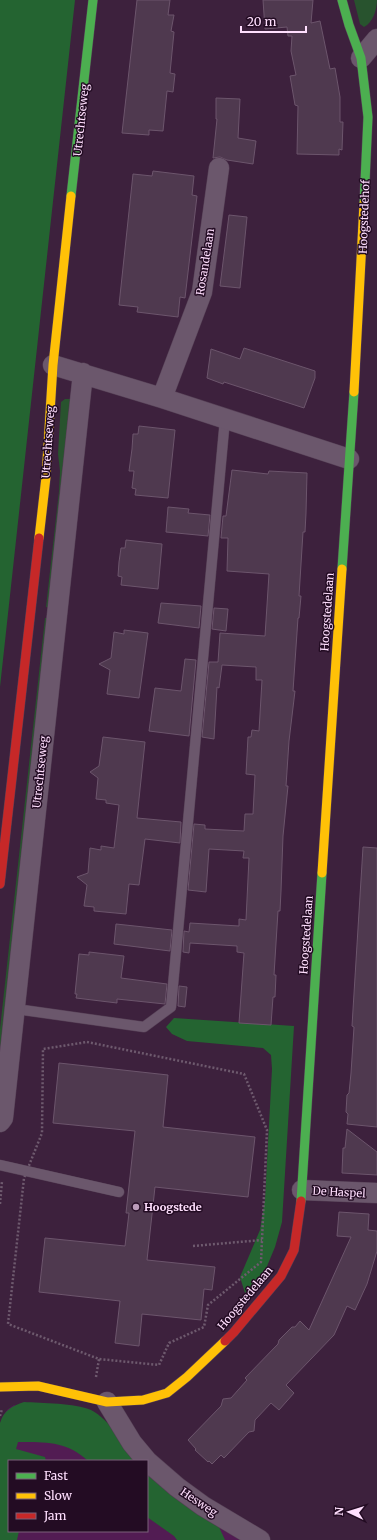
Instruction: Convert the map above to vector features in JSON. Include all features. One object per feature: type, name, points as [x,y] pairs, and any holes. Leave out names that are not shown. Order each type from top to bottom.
[{"type":"street","name":"Utrechtseweg","points":[[0,884],[45,484],[53,365],[93,0]]},
{"type":"street","name":"Hoogstedehof","points":[[342,0],[349,25],[362,58],[368,117],[371,173],[362,260]]},
{"type":"street","points":[[362,58],[377,39]]},
{"type":"street","name":"Rosandelaan","points":[[162,398],[202,292],[219,168]]},
{"type":"street","name":"Hoogstedelaan","points":[[0,1387],[38,1386],[107,1402],[143,1400],[167,1393],[187,1377],[234,1332],[281,1276],[294,1250],[302,1190],[362,260]]},
{"type":"street","points":[[53,365],[162,398],[349,460]]},
{"type":"street","name":"Utrechtseweg","points":[[0,1122],[3,1118],[83,373]]},
{"type":"street","name":"De Haspel","points":[[302,1190],[377,1193]]},
{"type":"street","name":"Hesweg","points":[[107,1402],[132,1443],[146,1460]]},
{"type":"street","name":"Hesweg","points":[[148,1462],[177,1487],[203,1506],[253,1538]]},
{"type":"lane","points":[[23,1010],[144,1027],[171,1007],[225,419]]},
{"type":"lane","points":[[0,1165],[119,1192]]},
{"type":"path","points":[[193,1246],[262,1240]]},
{"type":"shaded area","points":[[14,1405],[134,1460],[8,1460],[8,1532],[148,1532],[148,1475],[243,1540],[0,1540],[2,1417],[8,1409]]},
{"type":"green space","points":[[0,0],[75,0],[0,687]]},
{"type":"green space","points":[[354,0],[377,0],[374,15],[370,22],[364,27],[360,24]]},
{"type":"green space","points":[[65,399],[72,399],[50,608],[46,607],[59,491],[60,471],[58,454],[61,402]]},
{"type":"green space","points":[[45,618],[49,618],[0,1066],[0,1029]]},
{"type":"green space","points":[[174,1018],[294,1026],[282,1222],[275,1247],[265,1271],[245,1293],[240,1277],[260,1230],[265,1199],[272,1069],[271,1055],[263,1048],[187,1041],[172,1034],[166,1027]]},
{"type":"green space","points":[[24,1402],[49,1403],[76,1406],[91,1410],[98,1414],[110,1426],[135,1460],[87,1460],[80,1454],[64,1446],[37,1442],[18,1442],[16,1449],[45,1457],[46,1460],[8,1460],[8,1532],[19,1532],[17,1540],[0,1540],[0,1423],[6,1412],[16,1405]]},
{"type":"green space","points":[[148,1475],[172,1496],[219,1527],[225,1540],[177,1540],[174,1536],[148,1518]]},
{"type":"building","points":[[137,0],[170,0],[168,15],[174,15],[171,31],[174,32],[170,73],[175,74],[173,92],[167,91],[163,131],[149,130],[149,135],[122,133]]},
{"type":"building","points":[[263,0],[313,0],[311,23],[320,21],[330,69],[335,68],[340,97],[340,122],[343,122],[342,150],[339,149],[339,155],[297,154],[298,106],[295,105],[290,76],[296,75],[291,51],[292,36],[288,36],[287,27],[265,29]]},
{"type":"building","points":[[216,98],[240,99],[238,138],[256,141],[253,164],[227,160],[220,157],[213,158],[217,119]]},
{"type":"building","points":[[153,171],[194,176],[192,195],[197,196],[185,298],[180,297],[178,317],[137,312],[138,307],[119,305],[133,174],[152,176]]},
{"type":"building","points":[[229,215],[247,217],[240,288],[220,286]]},
{"type":"building","points":[[244,348],[315,371],[315,378],[304,408],[224,382],[223,384],[207,378],[211,349],[240,359]]},
{"type":"building","points":[[139,426],[175,430],[168,498],[135,495],[136,489],[132,488],[134,471],[129,471],[133,434],[138,434]]},
{"type":"building","points":[[232,470],[268,474],[269,471],[307,473],[305,532],[303,532],[299,596],[301,596],[293,691],[295,691],[289,741],[286,786],[288,786],[283,836],[280,911],[278,911],[274,975],[276,975],[275,997],[273,997],[271,1025],[239,1023],[244,953],[237,952],[237,946],[190,943],[189,953],[183,952],[184,931],[189,932],[190,923],[239,926],[239,919],[246,920],[249,858],[243,858],[244,851],[209,849],[206,892],[188,890],[194,824],[205,825],[205,829],[244,831],[245,814],[253,814],[255,775],[246,774],[248,737],[251,737],[252,730],[259,731],[262,680],[256,680],[256,667],[222,665],[219,688],[217,687],[214,739],[202,737],[209,662],[218,662],[220,633],[265,636],[269,574],[227,571],[228,538],[221,538],[223,516],[226,516]]},
{"type":"building","points":[[168,507],[189,509],[188,513],[210,515],[208,536],[166,532]]},
{"type":"building","points":[[126,540],[162,544],[158,589],[121,585],[122,577],[118,576],[119,562],[121,548],[125,548]]},
{"type":"building","points":[[161,603],[201,606],[199,628],[158,623]]},
{"type":"building","points":[[214,608],[228,609],[226,631],[212,629]]},
{"type":"building","points":[[124,630],[148,633],[139,698],[107,694],[110,670],[99,664],[111,658],[114,632],[124,634]]},
{"type":"building","points":[[185,659],[196,660],[189,736],[149,731],[155,688],[181,691]]},
{"type":"building","points":[[103,737],[145,742],[137,818],[181,822],[180,843],[145,839],[139,885],[129,884],[126,914],[94,911],[94,907],[84,906],[87,885],[77,877],[88,873],[90,848],[101,850],[101,846],[114,848],[119,805],[106,803],[106,800],[96,799],[98,778],[90,772],[99,766]]},
{"type":"building","points":[[363,847],[377,848],[377,1127],[347,1124],[348,1114],[346,1112],[351,1073],[354,1027],[352,1026]]},
{"type":"building","points":[[116,924],[172,930],[170,951],[114,944]]},
{"type":"building","points":[[89,952],[124,956],[121,978],[167,984],[165,1004],[117,999],[117,1003],[76,998],[77,994],[75,994],[79,954],[89,955]]},
{"type":"building","points":[[179,986],[187,987],[185,1007],[178,1006]]},
{"type":"building","name":"Hoogstede","points":[[59,1063],[168,1075],[163,1127],[255,1137],[248,1197],[155,1187],[147,1260],[215,1267],[212,1290],[204,1289],[201,1320],[142,1314],[139,1346],[115,1343],[120,1301],[39,1292],[45,1238],[125,1246],[129,1213],[126,1213],[135,1131],[53,1123]]},
{"type":"building","points":[[347,1129],[377,1152],[377,1175],[342,1173],[343,1148],[345,1148]]},
{"type":"building","points":[[339,1212],[369,1214],[368,1230],[377,1231],[377,1251],[367,1284],[355,1310],[347,1306],[334,1335],[286,1385],[294,1393],[279,1410],[271,1403],[255,1420],[254,1431],[249,1432],[224,1458],[221,1455],[212,1464],[209,1461],[208,1462],[195,1450],[196,1449],[188,1440],[221,1406],[223,1399],[231,1398],[247,1380],[245,1378],[278,1344],[279,1340],[292,1327],[295,1327],[300,1321],[309,1330],[351,1237],[337,1236]]},
{"type":"traffic: fast","points":[[71,196],[93,0]]},
{"type":"traffic: fast","points":[[342,0],[361,58],[368,117],[364,203]]},
{"type":"traffic: fast","points":[[342,569],[354,392]]},
{"type":"traffic: fast","points":[[301,1201],[322,873]]},
{"type":"traffic: slow","points":[[39,538],[46,477],[53,365],[71,196]]},
{"type":"traffic: slow","points":[[354,392],[364,203]]},
{"type":"traffic: slow","points":[[322,873],[342,569]]},
{"type":"traffic: slow","points":[[0,1387],[38,1386],[107,1402],[143,1400],[167,1393],[187,1377],[225,1341]]},
{"type":"traffic: jam","points":[[0,884],[39,538]]},
{"type":"traffic: jam","points":[[225,1341],[281,1276],[294,1250],[301,1201]]},
{"type":"place","name":"Hoogstede","points":[[136,1207]]}]
